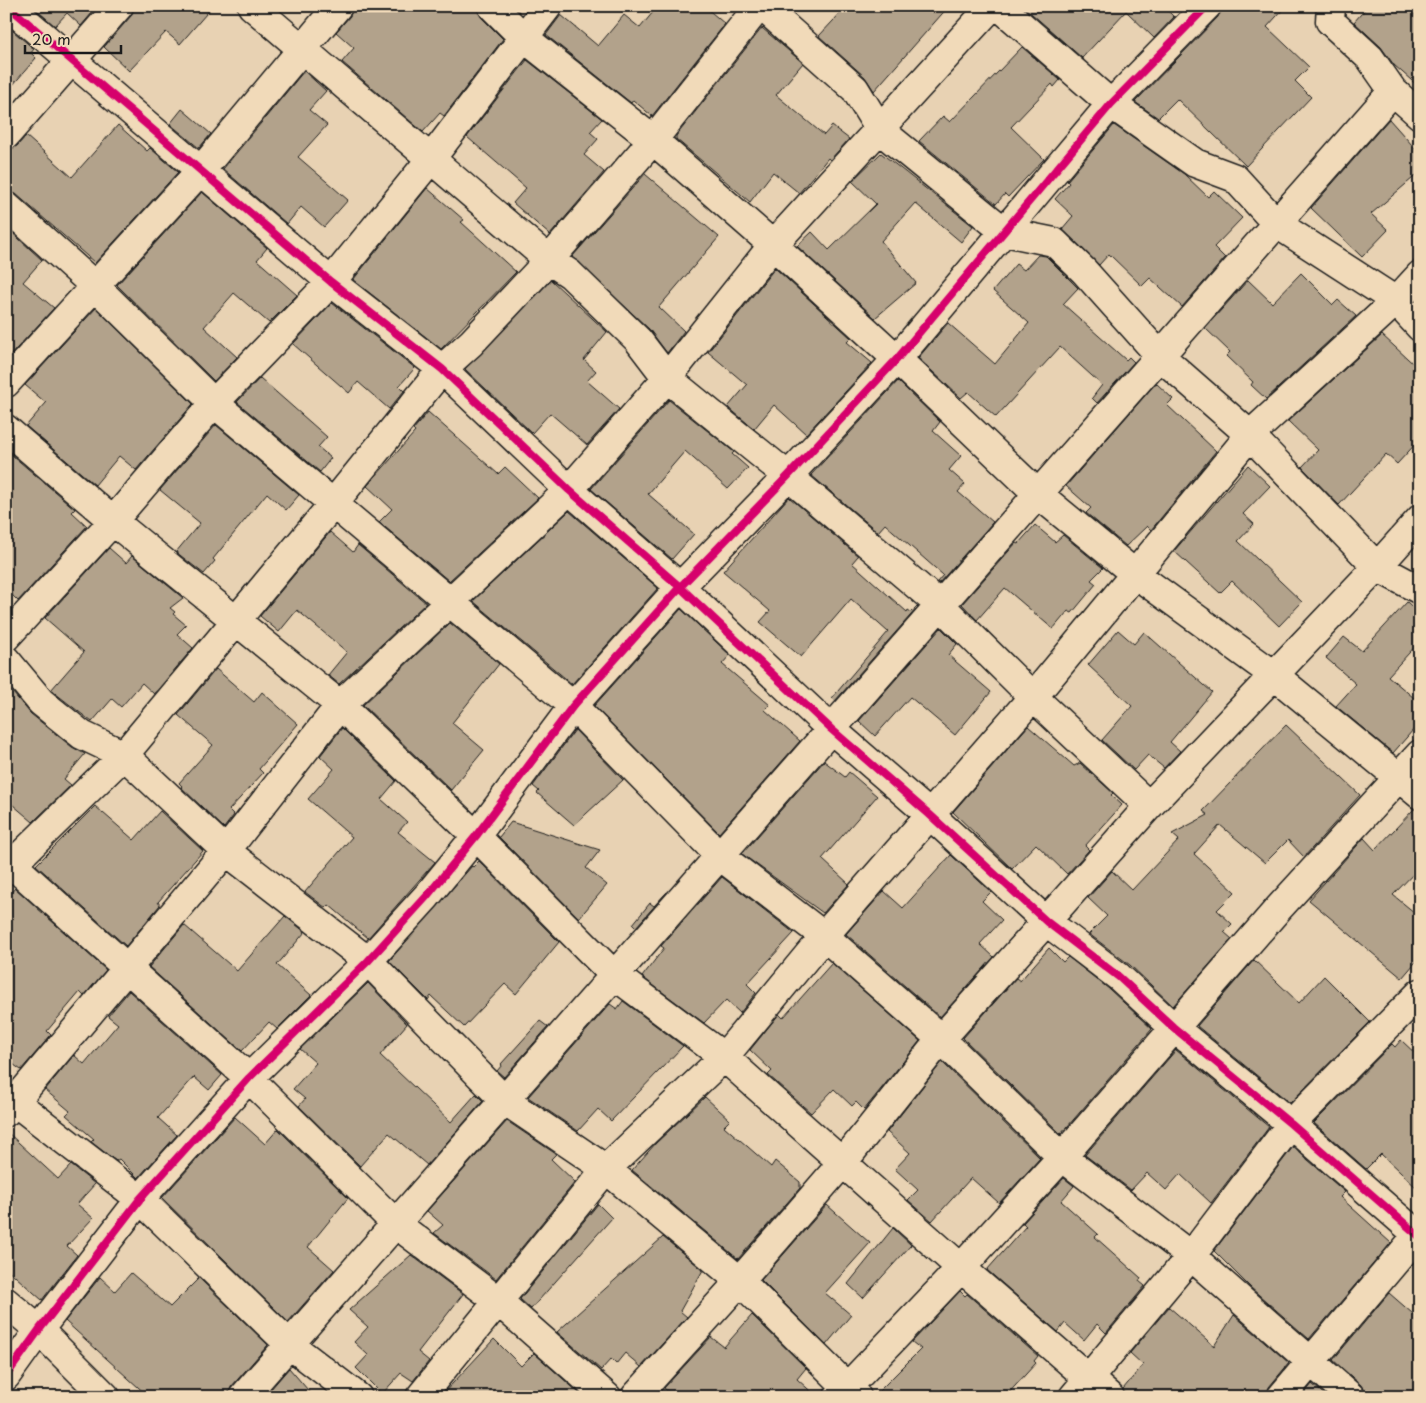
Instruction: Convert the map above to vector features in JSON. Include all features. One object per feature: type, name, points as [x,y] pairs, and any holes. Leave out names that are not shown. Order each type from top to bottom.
[{"type":"street","points":[[8,6],[202,169],[332,282],[442,369],[569,490],[680,587],[831,729],[929,814],[1047,922],[1119,977],[1173,1027],[1291,1124],[1419,1234],[1281,1397]]},
{"type":"street","points":[[6,134],[119,6]]},
{"type":"street","points":[[252,6],[430,160],[549,260],[570,274],[638,340],[667,378],[788,476],[940,605],[1033,697],[1149,806]]},
{"type":"street","points":[[6,383],[96,287],[202,169],[338,6]]},
{"type":"street","points":[[492,6],[523,37],[652,140],[773,245],[897,358],[1038,494],[1134,573],[1274,675],[1420,795]]},
{"type":"street","points":[[6,636],[113,521],[214,403],[332,282],[430,160],[548,6]]},
{"type":"street","points":[[607,1397],[497,1300],[396,1224],[248,1078],[128,966],[8,864],[124,755],[238,620],[442,369],[472,343],[549,260],[652,140],[760,6],[855,89],[880,130],[1005,232],[1054,242],[1084,270],[1160,356],[1250,435],[1377,567],[1420,590]]},
{"type":"street","points":[[358,1397],[289,1344],[140,1199],[9,1104],[226,851],[340,705],[569,490],[667,378],[773,245],[992,6]]},
{"type":"street","points":[[999,6],[1111,104],[1195,163],[1235,178],[1276,224],[1396,301],[1420,327]]},
{"type":"street","points":[[6,1376],[140,1199],[248,1078],[368,961],[427,896],[476,836],[573,706],[680,587],[788,476],[897,358],[1111,104],[1207,6]]},
{"type":"street","points":[[1331,6],[1330,20],[1370,58],[1393,92],[1420,115]]},
{"type":"street","points":[[243,1397],[1393,92]]},
{"type":"street","points":[[6,206],[96,287],[214,403],[450,600],[573,706],[720,856],[824,936],[941,1039],[1062,1157],[1191,1256],[1351,1397]]},
{"type":"street","points":[[420,1397],[497,1300],[606,1169],[724,1056],[929,814],[1033,697],[1250,435],[1396,301],[1420,275]]},
{"type":"street","points":[[6,429],[113,521],[238,620],[340,705],[476,836],[614,976],[724,1056],[844,1161],[961,1268],[1082,1388],[1110,1397]]},
{"type":"street","points":[[635,1397],[740,1281],[844,1161],[941,1039],[1149,806],[1377,567],[1420,518]]},
{"type":"street","points":[[6,660],[41,702],[82,735],[124,755],[226,851],[368,961],[504,1100],[606,1169],[740,1281],[847,1393],[1062,1157],[1173,1027],[1420,754]]},
{"type":"street","points":[[1082,1388],[1191,1256],[1291,1124],[1414,1009]]},
{"type":"street","points":[[6,1302],[39,1330],[106,1397]]},
{"type":"building","points":[[32,6],[98,6],[81,26],[67,13],[55,26]]},
{"type":"building","points":[[134,6],[213,6],[180,44],[166,32],[129,71],[104,47],[131,16]]},
{"type":"building","points":[[353,6],[477,6],[481,17],[503,39],[444,116],[440,113],[423,132],[342,62],[354,48],[336,32],[350,16]]},
{"type":"building","points":[[658,6],[704,6],[725,24],[652,116],[633,100],[631,103],[546,35],[561,15],[598,46],[624,15],[640,28]]},
{"type":"building","points":[[847,6],[949,6],[874,91],[865,77],[819,36]]},
{"type":"building","points":[[1023,6],[1163,6],[1174,17],[1154,38],[1126,11],[1082,58]]},
{"type":"building","points":[[1222,6],[1286,6],[1267,27],[1309,67],[1295,81],[1311,97],[1246,166],[1177,99],[1158,118],[1135,102],[1218,17]]},
{"type":"building","points":[[1368,6],[1420,6],[1420,88],[1394,65],[1381,47],[1354,22]]},
{"type":"building","points":[[6,25],[34,49],[31,53],[36,58],[6,93]]},
{"type":"building","points":[[762,28],[803,63],[776,95],[824,135],[832,126],[849,139],[830,160],[828,158],[799,193],[773,172],[750,202],[676,139],[676,136]]},
{"type":"building","points":[[1022,47],[1060,80],[1054,87],[1052,84],[1011,127],[1044,159],[1008,197],[1005,194],[996,204],[919,141],[943,116],[950,122]]},
{"type":"building","points":[[527,60],[602,119],[590,132],[598,139],[584,155],[604,172],[550,235],[513,203],[526,188],[467,137]]},
{"type":"building","points":[[304,71],[326,91],[309,110],[327,125],[298,157],[348,200],[324,227],[301,207],[287,224],[223,169]]},
{"type":"building","points":[[182,109],[211,134],[199,148],[170,124]]},
{"type":"building","points":[[1389,119],[1420,154],[1420,172],[1371,214],[1388,230],[1362,257],[1311,208]]},
{"type":"building","points":[[118,125],[147,151],[150,148],[178,172],[95,263],[16,194],[6,191],[6,150],[17,146],[26,136],[72,177]]},
{"type":"building","points":[[1114,125],[1184,174],[1208,197],[1214,191],[1242,218],[1214,247],[1225,258],[1182,307],[1150,278],[1142,286],[1109,254],[1099,265],[1062,229],[1073,216],[1055,199],[1069,183],[1067,181]]},
{"type":"building","points":[[881,153],[973,226],[961,242],[915,203],[881,241],[916,283],[875,318],[797,246],[812,232],[829,250],[876,204],[852,181]]},
{"type":"building","points":[[645,174],[719,237],[659,307],[684,331],[667,353],[649,329],[572,257]]},
{"type":"building","points":[[427,188],[464,220],[461,222],[516,272],[441,349],[353,280]]},
{"type":"building","points":[[202,192],[267,248],[257,260],[297,295],[269,323],[234,293],[204,327],[237,357],[214,381],[117,285]]},
{"type":"building","points":[[6,227],[42,260],[23,282],[54,308],[6,360]]},
{"type":"building","points":[[1038,255],[1046,256],[1078,288],[1063,304],[1126,360],[1129,357],[1134,362],[1097,403],[1092,398],[1102,385],[1060,347],[996,417],[968,392],[961,398],[918,358],[948,323],[995,364],[1029,323],[993,291],[1016,264],[1024,270]]},
{"type":"building","points":[[775,268],[851,338],[847,342],[872,363],[806,434],[774,405],[754,429],[728,407],[747,385],[708,352]]},
{"type":"building","points":[[1301,273],[1333,305],[1338,300],[1356,316],[1266,399],[1251,385],[1253,382],[1226,356],[1230,352],[1205,328],[1248,280],[1272,303]]},
{"type":"building","points":[[551,280],[607,332],[584,360],[596,371],[587,381],[619,409],[587,445],[550,413],[532,433],[465,369]]},
{"type":"building","points":[[332,303],[415,368],[399,386],[404,391],[389,409],[358,382],[349,393],[293,344]]},
{"type":"building","points":[[96,308],[193,404],[136,470],[119,456],[95,485],[26,426],[46,403],[25,385]]},
{"type":"building","points":[[1382,335],[1420,370],[1420,439],[1397,464],[1386,454],[1339,505],[1302,467],[1318,450],[1288,421]]},
{"type":"building","points":[[260,378],[327,437],[318,447],[331,458],[320,472],[237,402]]},
{"type":"building","points":[[898,381],[940,422],[933,431],[961,456],[949,470],[965,484],[958,492],[993,522],[939,583],[937,582],[943,575],[885,524],[878,532],[811,475]]},
{"type":"building","points":[[1156,383],[1173,399],[1167,405],[1216,451],[1151,530],[1147,526],[1126,546],[1086,513],[1091,508],[1066,486]]},
{"type":"building","points":[[669,400],[734,452],[732,454],[748,468],[728,489],[685,451],[648,494],[694,534],[672,559],[591,489]]},
{"type":"building","points":[[428,412],[498,474],[505,467],[538,498],[449,581],[379,522],[392,509],[367,486],[415,432],[413,430]]},
{"type":"building","points":[[216,425],[299,495],[286,510],[267,493],[213,559],[215,561],[204,574],[176,552],[200,523],[160,490]]},
{"type":"building","points":[[6,450],[75,509],[72,512],[87,526],[18,601],[6,589]]},
{"type":"building","points":[[1248,465],[1270,486],[1243,514],[1254,524],[1238,541],[1302,602],[1279,626],[1232,581],[1220,593],[1174,551]]},
{"type":"building","points":[[789,497],[858,556],[852,563],[907,612],[908,610],[911,612],[918,607],[835,701],[832,698],[888,632],[851,599],[801,657],[760,622],[770,611],[723,571]]},
{"type":"building","points":[[569,511],[658,588],[572,684],[473,601]]},
{"type":"building","points":[[1035,525],[1055,542],[1063,535],[1103,568],[1091,580],[1096,584],[1072,613],[1068,611],[1053,629],[1005,588],[977,620],[962,604],[1016,543],[1018,544]]},
{"type":"building","points":[[330,532],[353,552],[358,545],[426,603],[339,684],[328,675],[347,652],[297,610],[279,632],[260,616]]},
{"type":"building","points":[[109,548],[126,563],[132,556],[183,598],[170,608],[175,612],[173,614],[186,625],[177,634],[193,648],[154,694],[142,683],[121,707],[112,699],[92,722],[51,690],[84,652],[45,618]]},
{"type":"building","points":[[1407,602],[1420,614],[1420,641],[1388,676],[1420,703],[1420,722],[1393,753],[1336,706],[1356,684],[1326,658],[1344,637],[1362,651]]},
{"type":"building","points":[[681,609],[730,655],[722,664],[770,705],[765,710],[800,741],[719,833],[594,706]]},
{"type":"building","points":[[450,623],[499,664],[452,723],[484,750],[451,790],[363,705]]},
{"type":"building","points":[[941,628],[957,644],[948,655],[991,692],[955,735],[910,697],[875,736],[859,721]]},
{"type":"building","points":[[1118,630],[1134,644],[1144,632],[1212,692],[1170,742],[1180,751],[1164,768],[1148,755],[1134,770],[1102,740],[1132,706],[1088,665]]},
{"type":"building","points":[[216,669],[254,702],[262,692],[298,724],[259,769],[263,773],[229,810],[234,815],[224,828],[179,783],[213,745],[178,715]]},
{"type":"building","points":[[6,685],[31,714],[72,747],[85,754],[64,779],[71,785],[33,822],[6,799]]},
{"type":"building","points":[[1286,725],[1360,795],[1304,857],[1288,840],[1265,863],[1220,825],[1194,854],[1235,892],[1217,910],[1232,924],[1224,932],[1232,939],[1173,1006],[1130,965],[1089,934],[1107,916],[1088,898],[1112,871],[1132,890],[1179,840],[1172,834],[1208,815],[1203,811]]},
{"type":"building","points":[[1028,726],[1074,766],[1080,763],[1113,793],[1111,795],[1122,805],[1085,846],[1089,850],[1067,874],[1036,844],[1012,869],[953,812]]},
{"type":"building","points":[[342,728],[396,781],[381,799],[407,822],[398,832],[435,862],[368,938],[329,905],[326,908],[305,892],[352,837],[308,799],[334,769],[320,756]]},
{"type":"building","points":[[575,730],[623,780],[574,825],[537,793],[539,791],[533,786]]},
{"type":"building","points":[[824,761],[845,777],[849,772],[877,796],[822,859],[849,884],[823,913],[742,854]]},
{"type":"building","points":[[95,806],[134,840],[160,811],[203,851],[158,902],[160,905],[126,946],[36,865]]},
{"type":"building","points":[[1414,809],[1420,810],[1420,867],[1393,895],[1420,917],[1420,957],[1402,978],[1309,900],[1364,838],[1375,850]]},
{"type":"building","points":[[511,822],[600,850],[586,868],[607,885],[579,918],[499,837]]},
{"type":"building","points":[[951,855],[991,892],[982,901],[1002,920],[980,944],[994,957],[940,1017],[846,934],[884,891],[903,908]]},
{"type":"building","points":[[479,861],[559,942],[516,994],[505,984],[464,1027],[431,996],[428,1000],[389,961],[472,866]]},
{"type":"building","points":[[722,877],[794,933],[747,984],[756,993],[740,1013],[726,1000],[704,1023],[642,977],[664,948],[661,946]]},
{"type":"building","points":[[15,888],[106,970],[84,996],[80,992],[47,1031],[51,1035],[21,1070],[6,1059],[6,898]]},
{"type":"building","points":[[667,892],[636,927],[633,924],[650,903],[654,906]]},
{"type":"building","points":[[285,916],[305,932],[277,965],[311,995],[277,1029],[269,1022],[242,1051],[149,967],[184,925],[237,971]]},
{"type":"building","points":[[1049,948],[1063,962],[1068,957],[1109,989],[1152,1029],[1061,1134],[963,1038],[1016,978],[1020,981]]},
{"type":"building","points":[[1254,960],[1299,1003],[1324,976],[1370,1022],[1290,1103],[1197,1026]]},
{"type":"building","points":[[832,963],[920,1041],[864,1110],[856,1102],[852,1106],[834,1089],[811,1113],[768,1075],[772,1071],[750,1050],[779,1014],[783,1018]]},
{"type":"building","points":[[368,983],[407,1024],[380,1055],[451,1122],[476,1094],[483,1101],[427,1165],[389,1133],[360,1166],[299,1106],[305,1099],[293,1089],[316,1063],[300,1049]]},
{"type":"building","points":[[129,991],[222,1075],[209,1090],[194,1077],[158,1118],[177,1135],[138,1178],[119,1159],[116,1161],[91,1142],[94,1139],[66,1115],[70,1111],[45,1090],[74,1055],[84,1064],[118,1024],[108,1016]]},
{"type":"building","points":[[623,1001],[683,1046],[611,1121],[598,1109],[578,1131],[528,1097],[610,1004],[617,1009]]},
{"type":"building","points":[[540,1021],[548,1027],[504,1077],[497,1071],[501,1064]]},
{"type":"building","points":[[1401,1040],[1420,1058],[1420,1191],[1381,1154],[1366,1169],[1314,1123],[1392,1044],[1395,1047]]},
{"type":"building","points":[[1176,1050],[1269,1127],[1211,1203],[1180,1174],[1166,1190],[1147,1173],[1131,1190],[1085,1155]]},
{"type":"building","points":[[942,1062],[1040,1158],[999,1203],[971,1178],[932,1221],[908,1200],[918,1190],[895,1169],[910,1153],[887,1132]]},
{"type":"building","points":[[705,1097],[730,1120],[724,1126],[771,1167],[775,1161],[800,1182],[800,1188],[738,1259],[632,1170],[656,1143]]},
{"type":"building","points":[[235,1117],[265,1144],[278,1129],[348,1198],[308,1247],[334,1270],[288,1322],[162,1198]]},
{"type":"building","points":[[507,1121],[556,1154],[551,1159],[575,1182],[496,1279],[434,1233],[443,1225],[427,1211]]},
{"type":"building","points":[[6,1131],[58,1179],[71,1165],[95,1184],[77,1204],[93,1218],[67,1246],[77,1255],[42,1300],[6,1268]]},
{"type":"building","points":[[1293,1147],[1345,1192],[1340,1197],[1391,1243],[1309,1339],[1251,1288],[1214,1251]]},
{"type":"building","points":[[1064,1178],[1074,1186],[1061,1201],[1098,1234],[1095,1237],[1141,1278],[1139,1281],[1145,1286],[1106,1333],[1097,1324],[1084,1340],[1065,1323],[1058,1332],[987,1270],[1026,1226],[1023,1223]]},
{"type":"building","points":[[598,1204],[612,1218],[531,1309],[520,1299]]},
{"type":"building","points":[[827,1205],[870,1243],[825,1293],[851,1315],[826,1345],[761,1280]]},
{"type":"building","points":[[893,1228],[911,1245],[863,1298],[848,1284]]},
{"type":"building","points":[[663,1237],[703,1270],[680,1311],[687,1317],[641,1367],[625,1353],[616,1364],[611,1359],[601,1370],[557,1332]]},
{"type":"building","points":[[411,1255],[463,1294],[418,1352],[429,1361],[413,1381],[401,1373],[382,1394],[356,1368],[368,1355],[354,1342],[368,1327],[349,1310]]},
{"type":"building","points":[[131,1273],[170,1307],[199,1278],[268,1345],[231,1387],[228,1397],[149,1397],[65,1321],[100,1277],[115,1291]]},
{"type":"building","points":[[960,1291],[965,1296],[967,1294],[1038,1356],[1034,1361],[1036,1363],[1005,1397],[873,1397],[921,1349],[912,1342]]},
{"type":"building","points":[[1389,1293],[1420,1320],[1420,1397],[1366,1397],[1361,1385],[1333,1360]]},
{"type":"building","points":[[1169,1307],[1214,1346],[1234,1315],[1289,1363],[1269,1387],[1266,1397],[1125,1397],[1123,1389],[1143,1365],[1130,1353]]},
{"type":"building","points":[[752,1315],[806,1368],[797,1379],[817,1397],[674,1397],[664,1388],[711,1337],[724,1347]]},
{"type":"building","points":[[494,1339],[521,1366],[534,1353],[579,1393],[576,1397],[440,1397]]},
{"type":"building","points":[[289,1368],[314,1397],[264,1397]]},
{"type":"building","points":[[1312,1384],[1327,1397],[1302,1397]]},
{"type":"cycle path","points":[[8,6],[331,282],[442,369],[569,490],[680,587],[831,729],[929,814],[1047,922],[1119,977],[1173,1027],[1291,1124],[1420,1237]]},
{"type":"cycle path","points":[[6,1376],[140,1199],[249,1078],[368,961],[427,896],[476,836],[573,706],[680,587],[788,476],[897,359],[1111,104],[1207,6]]}]
